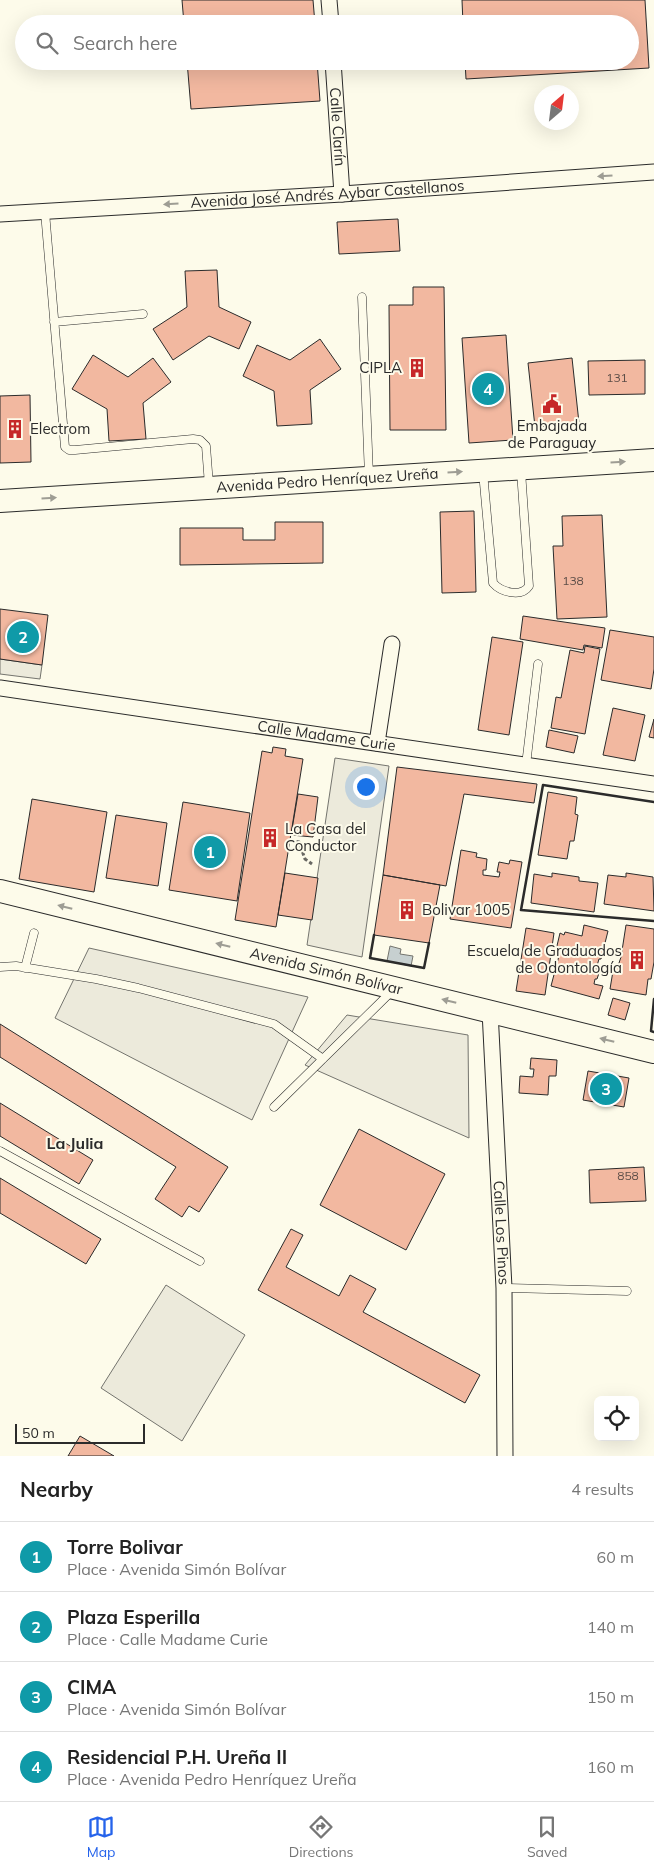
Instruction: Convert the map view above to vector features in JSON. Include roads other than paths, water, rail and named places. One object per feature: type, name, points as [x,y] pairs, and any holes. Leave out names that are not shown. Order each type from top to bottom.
[{"type":"main road","name":"Avenida Pedro Henríquez Ureña","points":[[0,501],[654,460]]},
{"type":"main road","name":"Avenida Simón Bolívar","points":[[0,891],[654,1052]]},
{"type":"street","points":[[329,0],[330,15]]},
{"type":"street","name":"Calle Clarín","points":[[333,70],[342,194]]},
{"type":"street","name":"Avenida José Andrés Aybar Castellanos","points":[[0,214],[342,194],[654,172]]},
{"type":"street","points":[[377,743],[392,644]]},
{"type":"street","name":"Calle Madame Curie","points":[[0,688],[654,784]]},
{"type":"street","name":"Calle Los Pinos","points":[[490,1011],[504,1288],[505,1456]]},
{"type":"lane","points":[[45,212],[65,447],[69,450],[75,450],[193,439],[200,440],[206,446],[209,488]]},
{"type":"lane","points":[[362,297],[369,478]]},
{"type":"lane","points":[[54,322],[143,314]]},
{"type":"lane","points":[[483,470],[493,583],[499,590],[520,593],[526,591],[529,586],[521,468]]},
{"type":"lane","points":[[526,765],[538,664]]},
{"type":"lane","points":[[25,968],[34,933]]},
{"type":"lane","points":[[0,967],[16,966],[96,979],[138,988],[274,1024],[323,1059]]},
{"type":"lane","points":[[274,1107],[396,988]]},
{"type":"lane","points":[[0,1151],[200,1261]]},
{"type":"lane","points":[[504,1288],[627,1291]]},
{"type":"place","name":"CIPLA","points":[[417,368]]},
{"type":"place","name":"Residencial P.H. Ureña II","points":[[488,389]]},
{"type":"place","name":"Embajada de Paraguay","points":[[552,404]]},
{"type":"place","name":"Electrom","points":[[15,429]]},
{"type":"place","name":"Plaza Esperilla","points":[[23,637]]},
{"type":"place","name":"La Casa del Conductor","points":[[270,838]]},
{"type":"place","name":"Torre Bolivar","points":[[210,852]]},
{"type":"place","name":"Bolivar 1005","points":[[407,910]]},
{"type":"place","name":"Escuela de Graduados de Odontología","points":[[637,960]]},
{"type":"place","name":"CIMA","points":[[606,1089]]},
{"type":"district","name":"La Julia","points":[[75,1143]]}]
